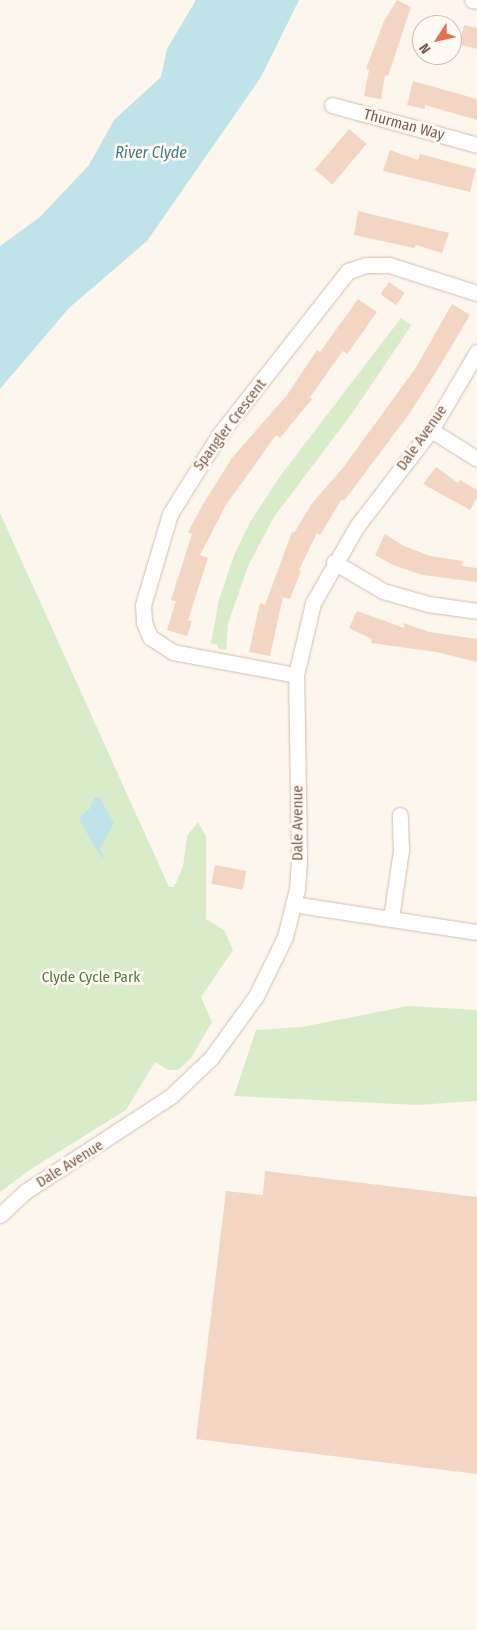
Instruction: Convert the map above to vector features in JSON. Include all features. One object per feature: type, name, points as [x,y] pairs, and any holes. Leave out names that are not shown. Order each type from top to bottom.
[{"type":"street","points":[[472,0],[477,1]]},
{"type":"street","name":"Thurman Way","points":[[332,105],[477,145]]},
{"type":"street","name":"Spangler Crescent","points":[[296,675],[180,654],[158,645],[150,637],[144,622],[143,605],[170,514],[219,435],[348,271],[367,265],[389,265],[477,293]]},
{"type":"street","name":"Dale Avenue","points":[[0,1215],[26,1191],[171,1096],[211,1058],[256,996],[285,937],[293,904],[299,858],[296,675],[313,603],[334,562],[357,526],[431,430],[477,352]]},
{"type":"street","points":[[431,430],[477,459]]},
{"type":"street","points":[[334,562],[383,591],[428,604],[477,611]]},
{"type":"street","points":[[391,918],[401,850],[400,815]]},
{"type":"street","points":[[293,904],[477,932]]},
{"type":"green space","points":[[401,318],[411,325],[409,329],[353,412],[274,517],[248,566],[228,624],[226,650],[218,649],[218,645],[211,643],[219,600],[234,555],[250,522],[281,475]]},
{"type":"green space","name":"Clyde Cycle Park","points":[[0,513],[169,887],[174,887],[183,867],[187,836],[198,822],[206,836],[206,919],[224,930],[233,950],[201,997],[212,1022],[191,1058],[178,1070],[168,1070],[155,1062],[126,1110],[31,1169],[0,1192]]},
{"type":"green space","points":[[408,1006],[477,1010],[477,1101],[418,1105],[234,1096],[256,1030],[302,1027]]},
{"type":"water","name":"River Clyde","points":[[196,0],[299,0],[261,77],[147,241],[69,308],[0,389],[0,246],[40,217],[89,165],[114,120],[161,77],[167,49]]},
{"type":"water","points":[[94,797],[99,797],[114,823],[100,849],[104,856],[101,858],[80,821],[81,815],[89,810]]},
{"type":"building","points":[[397,0],[411,7],[388,76],[385,75],[381,99],[364,96],[369,70],[366,69],[384,21]]},
{"type":"building","points":[[464,25],[477,28],[477,49],[462,45]]},
{"type":"building","points":[[413,81],[477,99],[477,120],[425,105],[425,109],[407,105]]},
{"type":"building","points":[[349,129],[367,144],[333,184],[315,170]]},
{"type":"building","points":[[390,150],[418,160],[420,154],[476,169],[470,192],[383,171]]},
{"type":"building","points":[[358,211],[449,233],[442,253],[416,245],[414,248],[354,235]]},
{"type":"building","points":[[389,282],[405,293],[396,305],[380,294]]},
{"type":"building","points":[[358,299],[377,312],[347,354],[343,351],[310,397],[312,399],[280,438],[276,435],[226,505],[200,555],[208,558],[188,620],[192,621],[187,636],[167,630],[176,601],[171,600],[192,534],[188,532],[203,504],[232,458],[287,395],[317,350],[320,352]]},
{"type":"building","points":[[452,304],[470,315],[409,414],[344,501],[342,499],[320,535],[317,533],[299,570],[301,571],[290,599],[283,597],[270,656],[249,652],[260,603],[265,605],[292,532],[294,533],[313,502],[342,469],[415,369]]},
{"type":"building","points":[[436,467],[458,483],[460,480],[477,490],[477,498],[470,510],[423,484]]},
{"type":"building","points":[[385,534],[402,545],[430,556],[463,561],[462,566],[477,568],[477,582],[422,575],[393,565],[375,555]]},
{"type":"building","points":[[357,611],[404,628],[404,623],[429,632],[477,639],[477,662],[436,652],[371,643],[372,639],[349,628]]},
{"type":"building","points":[[215,865],[246,871],[243,890],[211,884]]},
{"type":"building","points":[[265,1171],[477,1197],[477,1474],[196,1439],[226,1191],[263,1195]]}]
